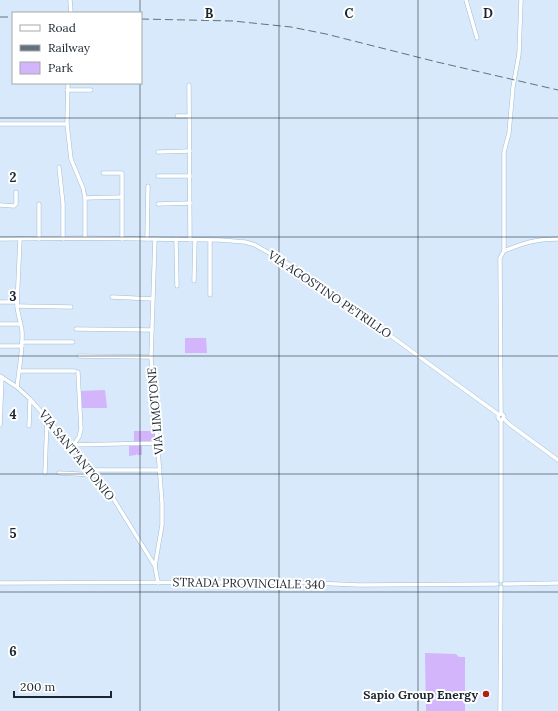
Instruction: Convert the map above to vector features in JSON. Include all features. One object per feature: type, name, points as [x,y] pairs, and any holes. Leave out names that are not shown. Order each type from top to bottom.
[{"type":"street","points":[[70,0],[71,12]]},
{"type":"street","points":[[466,0],[476,38]]},
{"type":"street","points":[[521,0],[519,54],[513,87],[509,133],[504,152],[504,251],[500,258],[500,414],[498,419],[502,419],[558,460]]},
{"type":"street","points":[[68,84],[67,124],[71,159],[83,188],[86,238]]},
{"type":"street","points":[[189,85],[190,203],[194,281]]},
{"type":"street","points":[[67,90],[91,90]]},
{"type":"street","points":[[177,116],[189,116]]},
{"type":"street","points":[[0,124],[67,124]]},
{"type":"street","points":[[158,152],[190,151]]},
{"type":"street","points":[[59,167],[63,204],[63,238]]},
{"type":"street","points":[[103,173],[122,173],[122,238]]},
{"type":"street","points":[[158,176],[190,176]]},
{"type":"street","points":[[147,239],[148,186]]},
{"type":"street","points":[[0,206],[14,206],[16,204],[16,192]]},
{"type":"street","points":[[84,198],[122,197]]},
{"type":"street","points":[[158,204],[190,203]]},
{"type":"street","points":[[39,204],[39,239]]},
{"type":"street","name":"VIA AGOSTINO PETRILLO","points":[[0,239],[176,239],[245,242],[255,245],[299,270],[500,414]]},
{"type":"street","points":[[17,388],[22,344],[17,304],[20,239]]},
{"type":"street","name":"VIA LIMOTONE","points":[[155,239],[151,357],[160,470],[162,525],[155,566],[158,583]]},
{"type":"street","points":[[176,239],[176,286]]},
{"type":"street","points":[[504,251],[531,241],[558,239]]},
{"type":"street","points":[[210,240],[210,295]]},
{"type":"street","points":[[112,297],[153,299]]},
{"type":"street","points":[[0,302],[71,307]]},
{"type":"street","points":[[0,324],[20,324]]},
{"type":"street","points":[[76,329],[152,330]]},
{"type":"street","points":[[0,346],[73,342]]},
{"type":"street","points":[[79,356],[151,357]]},
{"type":"street","points":[[19,371],[76,371],[81,429],[79,437],[73,445]]},
{"type":"street","points":[[0,425],[1,377]]},
{"type":"street","name":"VIA SANT'ANTONIO","points":[[1,377],[30,399],[73,445],[113,498],[155,566]]},
{"type":"street","points":[[29,426],[30,399]]},
{"type":"street","points":[[45,473],[47,418]]},
{"type":"street","points":[[500,711],[502,419]]},
{"type":"street","points":[[73,445],[158,443]]},
{"type":"street","points":[[92,470],[160,470]]},
{"type":"street","points":[[59,473],[96,475]]},
{"type":"street","name":"STRADA PROVINCIALE 340","points":[[0,583],[291,582],[359,585],[558,583]]},
{"type":"green space","points":[[185,338],[206,338],[207,353],[185,353]]},
{"type":"green space","points":[[105,390],[107,408],[82,408],[81,391]]},
{"type":"green space","points":[[134,431],[155,431],[155,442],[134,442]]},
{"type":"green space","points":[[129,446],[142,446],[142,455],[137,455],[136,453],[136,455],[129,456]]},
{"type":"green space","points":[[425,653],[456,654],[459,657],[465,657],[465,711],[426,711]]},
{"type":"railway","points":[[0,17],[12,17]]},
{"type":"railway","points":[[142,19],[233,21],[291,27],[326,34],[558,90]]},
{"type":"place","name":"Sapio Group Energy","points":[[486,694]]}]
